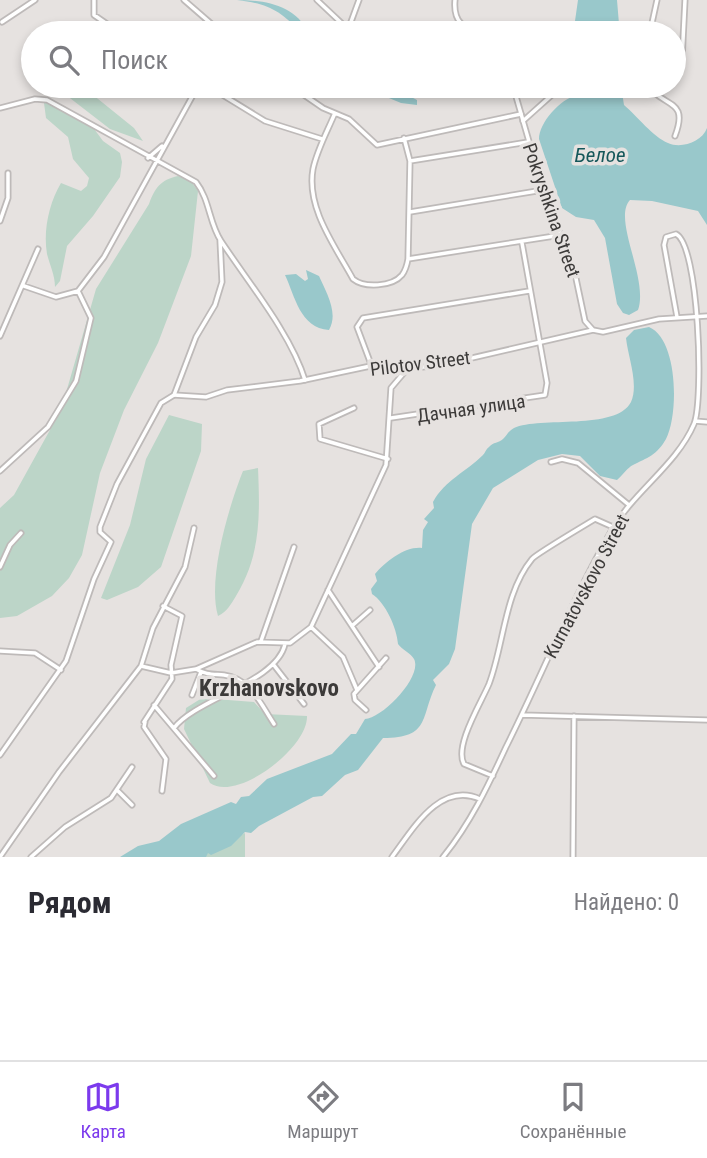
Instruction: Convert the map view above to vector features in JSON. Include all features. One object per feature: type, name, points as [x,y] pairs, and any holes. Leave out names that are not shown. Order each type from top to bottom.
[{"type":"street","points":[[2,22],[35,0]]},
{"type":"street","points":[[94,0],[94,15],[103,21]]},
{"type":"street","points":[[184,0],[208,21]]},
{"type":"street","points":[[317,0],[339,21]]},
{"type":"street","points":[[353,21],[359,0]]},
{"type":"street","points":[[455,0],[456,16],[460,21]]},
{"type":"street","points":[[652,21],[657,0]]},
{"type":"street","points":[[684,21],[685,0]]},
{"type":"street","points":[[24,286],[56,297],[78,291],[104,257],[191,98]]},
{"type":"street","points":[[228,98],[265,121],[323,139]]},
{"type":"street","points":[[310,98],[334,113],[349,118],[372,143],[383,144],[521,114]]},
{"type":"street","name":"Pokryshkina Street","points":[[516,98],[543,190],[574,269],[584,321],[593,331]]},
{"type":"street","points":[[523,121],[549,98]]},
{"type":"street","points":[[663,98],[678,110],[680,120],[675,136]]},
{"type":"street","points":[[0,108],[35,99],[47,100],[155,162],[196,182],[209,204],[220,240],[220,292],[192,348],[174,395],[161,403],[117,484],[100,527],[100,532],[111,542],[61,670],[0,755]]},
{"type":"street","points":[[334,113],[313,167],[312,195],[316,209],[353,279],[364,285],[390,282],[401,277],[408,259],[410,161],[404,138]]},
{"type":"street","points":[[410,161],[528,142]]},
{"type":"street","points":[[148,158],[163,145]]},
{"type":"street","points":[[0,221],[8,198],[8,173]]},
{"type":"street","points":[[410,212],[543,190]]},
{"type":"street","points":[[677,317],[664,245],[666,237],[676,234],[685,246],[693,279],[696,316],[695,421],[707,422]]},
{"type":"street","points":[[408,259],[561,235]]},
{"type":"street","points":[[220,240],[291,345],[305,380]]},
{"type":"street","points":[[522,243],[538,344]]},
{"type":"street","points":[[0,336],[38,249]]},
{"type":"street","points":[[0,471],[48,427],[76,381],[91,318],[78,291]]},
{"type":"street","points":[[372,367],[357,327],[363,318],[529,291]]},
{"type":"street","name":"Pilotov Street","points":[[174,395],[206,397],[227,390],[305,380],[388,364],[408,368],[446,364],[593,331],[677,317],[707,316]]},
{"type":"street","name":"Дачная улица","points":[[391,418],[539,398],[547,390],[538,344]]},
{"type":"street","points":[[192,695],[199,671],[236,649],[261,641],[285,644],[300,637],[312,626],[388,459],[391,388],[408,368]]},
{"type":"street","points":[[354,408],[319,424],[320,439],[388,459]]},
{"type":"street","name":"Kurnatovskovo Street","points":[[443,857],[493,776],[568,614],[614,527],[629,505],[685,439],[695,421]]},
{"type":"street","points":[[551,462],[562,459],[578,463],[629,505]]},
{"type":"street","points":[[493,776],[464,764],[461,756],[469,728],[497,662],[518,585],[538,554],[595,520],[614,527]]},
{"type":"street","points":[[1,857],[59,772],[141,666],[163,606],[185,566],[194,528]]},
{"type":"street","points":[[0,567],[10,545],[21,533]]},
{"type":"street","points":[[261,641],[294,547]]},
{"type":"street","points":[[328,590],[379,667]]},
{"type":"street","points":[[162,791],[166,759],[144,727],[144,721],[172,679],[182,616],[163,606]]},
{"type":"street","points":[[353,625],[370,610]]},
{"type":"street","points":[[312,626],[343,657],[357,690]]},
{"type":"street","points":[[174,728],[181,718],[273,664],[285,644]]},
{"type":"street","points":[[0,651],[35,653],[61,670]]},
{"type":"street","points":[[366,710],[353,697],[386,658]]},
{"type":"street","points":[[273,664],[304,704]]},
{"type":"street","points":[[141,666],[171,673],[199,671],[226,675],[245,682],[274,724]]},
{"type":"street","points":[[154,705],[214,776]]},
{"type":"street","points":[[522,715],[707,720]]},
{"type":"street","points":[[573,857],[574,716]]},
{"type":"street","points":[[31,857],[65,827],[118,791],[122,778],[132,767]]},
{"type":"street","points":[[118,791],[132,805]]},
{"type":"street","points":[[392,857],[422,818],[442,800],[463,793],[481,799]]},
{"type":"green space","points":[[70,98],[97,98],[134,128],[143,141],[110,129]]},
{"type":"green space","points":[[48,101],[89,122],[103,141],[120,153],[122,162],[120,177],[93,216],[67,246],[60,281],[55,287],[46,245],[50,208],[61,183],[81,191],[87,186],[89,178],[73,159],[68,137],[46,118],[44,103]]},
{"type":"green space","points":[[178,176],[190,180],[198,191],[191,256],[158,343],[124,410],[100,473],[82,555],[69,578],[52,596],[17,616],[0,618],[0,508],[14,495],[61,410],[96,289],[156,189],[162,182]]},
{"type":"green space","points":[[169,415],[202,424],[201,451],[161,567],[138,587],[107,600],[101,598],[130,525],[146,459]]},
{"type":"green space","points":[[258,468],[259,518],[250,565],[236,596],[218,616],[215,583],[226,523],[243,471]]},
{"type":"green space","points":[[202,698],[254,702],[265,714],[307,716],[304,729],[296,743],[269,769],[253,779],[222,787],[210,783],[184,729],[186,708]]},
{"type":"green space","points":[[245,833],[245,857],[200,857]]},
{"type":"water","points":[[237,0],[278,6],[300,21],[288,21],[273,9]]},
{"type":"water","points":[[578,0],[617,0],[619,21],[575,21]]},
{"type":"water","points":[[389,98],[417,100],[417,105]]},
{"type":"water","name":"Белое","points":[[568,98],[623,98],[624,105],[651,131],[673,145],[691,143],[701,137],[707,128],[707,225],[698,211],[652,201],[630,200],[626,209],[625,221],[640,297],[638,310],[629,315],[623,313],[617,304],[605,238],[594,220],[576,217],[562,208],[539,139],[547,119]]},
{"type":"water","points":[[306,270],[319,276],[328,296],[333,317],[329,330],[311,324],[305,317],[285,275],[296,274],[305,281],[308,279]]},
{"type":"water","points":[[649,327],[659,334],[671,361],[673,413],[666,439],[655,452],[631,466],[617,480],[600,476],[580,456],[562,454],[538,460],[493,488],[472,524],[455,649],[449,664],[433,680],[436,685],[417,730],[398,737],[383,738],[358,770],[345,775],[322,796],[313,797],[251,833],[245,832],[231,846],[211,855],[120,857],[138,846],[159,841],[181,824],[231,802],[236,804],[241,797],[249,796],[267,779],[332,754],[351,734],[356,734],[365,719],[382,712],[400,695],[413,675],[414,659],[398,644],[390,616],[372,594],[371,589],[377,581],[375,574],[397,555],[409,549],[422,548],[423,530],[428,522],[424,519],[434,508],[433,502],[438,494],[512,429],[541,423],[594,420],[623,411],[631,402],[634,387],[626,338],[634,330]]},
{"type":"district","name":"Krzhanovskovo","points":[[269,688]]}]
